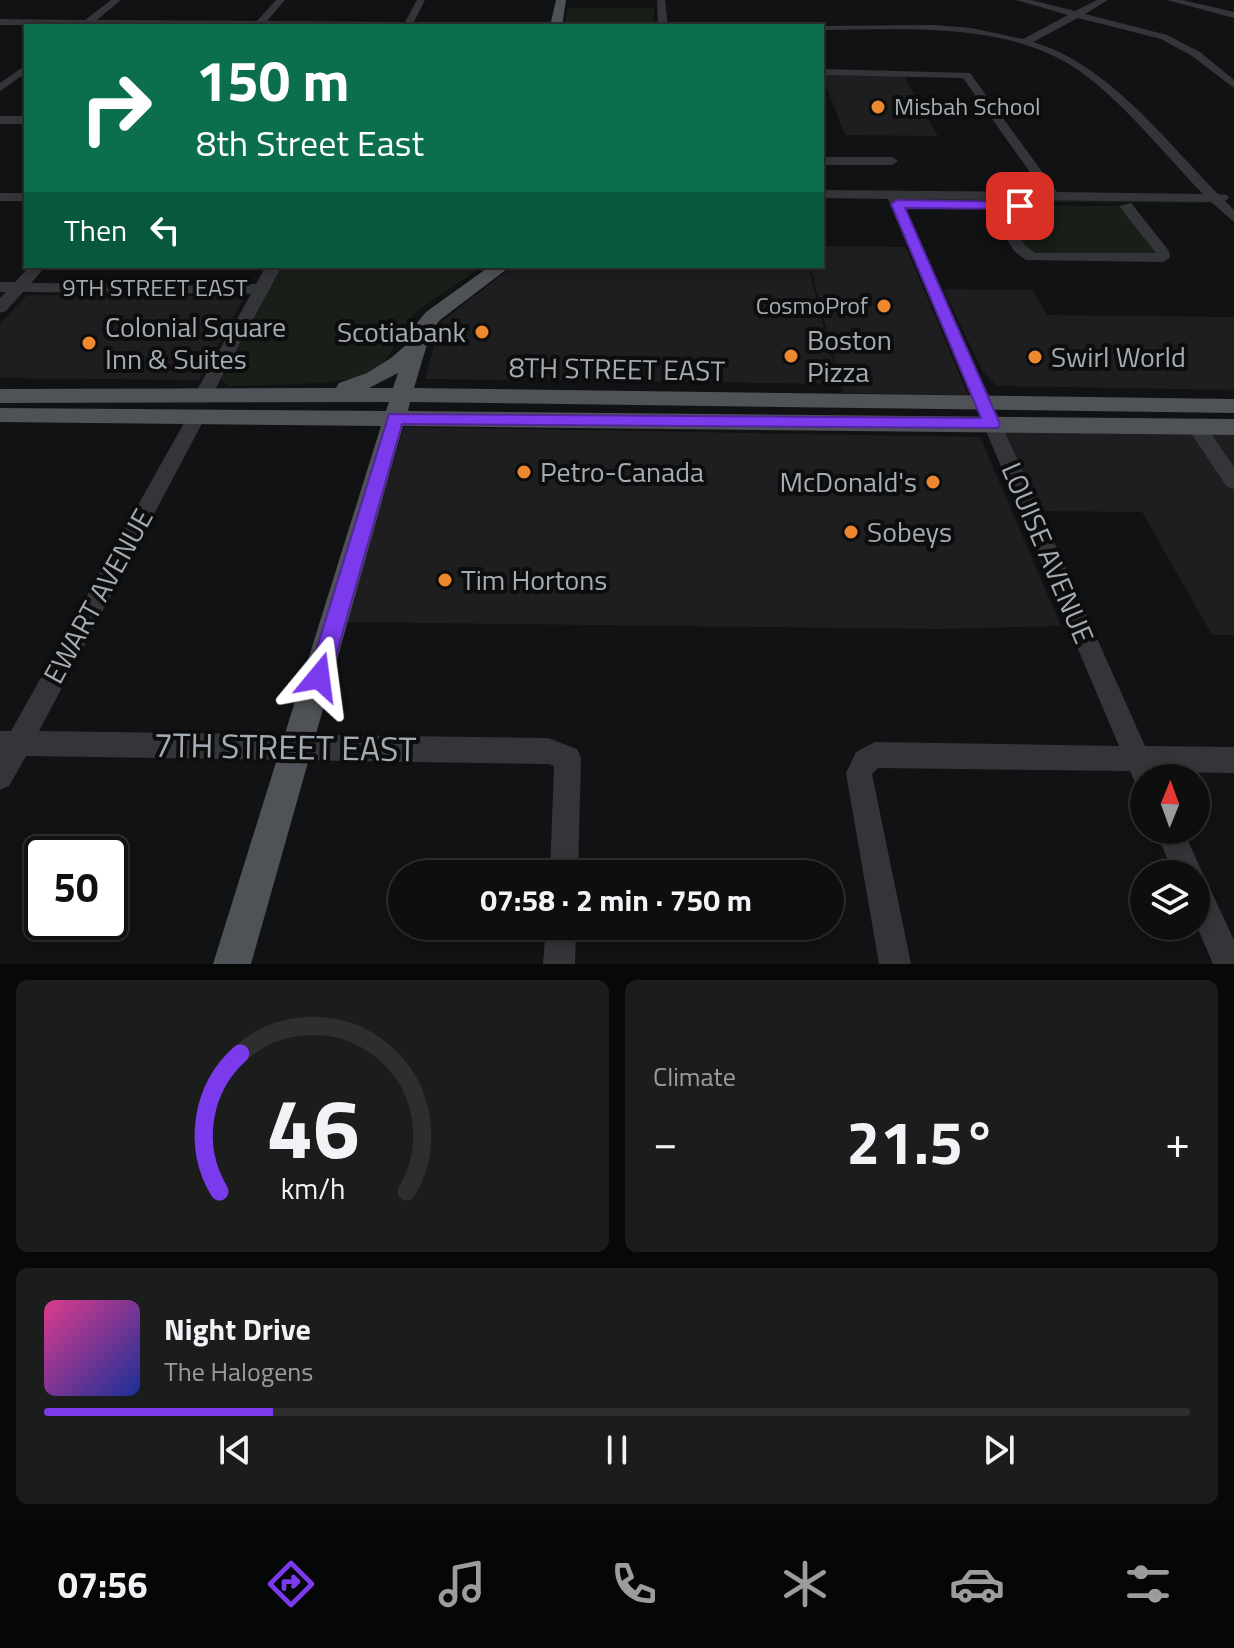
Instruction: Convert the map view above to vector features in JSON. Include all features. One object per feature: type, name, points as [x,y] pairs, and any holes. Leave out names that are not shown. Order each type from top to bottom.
[{"type":"main road","points":[[556,24],[561,0]]},
{"type":"main road","points":[[232,964],[421,330],[433,316],[495,269]]},
{"type":"main road","points":[[291,394],[345,388],[372,381],[394,368],[416,347]]},
{"type":"main road","name":"8TH STREET EAST","points":[[0,415],[199,406],[291,394],[398,407],[752,421],[1234,406]]},
{"type":"main road","name":"8TH STREET EAST","points":[[0,396],[199,406],[866,402],[987,414],[1234,427]]},
{"type":"main road","points":[[752,421],[779,409],[839,407],[866,402]]},
{"type":"street","points":[[85,24],[117,0]]},
{"type":"street","points":[[259,24],[281,0]]},
{"type":"street","points":[[408,24],[421,0]]},
{"type":"street","points":[[661,0],[663,24]]},
{"type":"street","points":[[1020,0],[1146,31],[1196,54],[1234,85]]},
{"type":"street","points":[[1025,42],[1104,0]]},
{"type":"street","points":[[1171,0],[1234,15]]},
{"type":"street","points":[[0,22],[56,24]]},
{"type":"street","points":[[824,27],[939,28],[1025,42],[1064,56],[1087,69],[1226,202],[1234,218]]},
{"type":"street","points":[[10,66],[24,67]]},
{"type":"street","points":[[0,88],[24,69]]},
{"type":"street","points":[[824,72],[966,75],[1053,196]]},
{"type":"street","points":[[0,120],[24,120]]},
{"type":"street","points":[[824,161],[892,161]]},
{"type":"street","points":[[0,188],[24,188]]},
{"type":"street","points":[[824,194],[993,205],[1126,206],[1226,202]]},
{"type":"street","points":[[824,203],[1053,196],[1226,202]]},
{"type":"street","points":[[0,197],[24,197]]},
{"type":"street","name":"LOUISE AVENUE","points":[[895,200],[1140,764]]},
{"type":"street","points":[[993,205],[1019,248],[1031,257],[1163,258],[1164,254],[1126,206]]},
{"type":"street","points":[[0,308],[36,268]]},
{"type":"street","name":"EWART AVENUE","points":[[0,777],[10,743],[273,268]]},
{"type":"street","name":"9TH STREET EAST","points":[[0,287],[261,289]]},
{"type":"street","points":[[1196,427],[1234,482]]},
{"type":"street","name":"7TH STREET EAST","points":[[10,743],[548,751],[568,758],[564,860]]},
{"type":"street","points":[[895,964],[859,773],[865,761],[875,755],[1130,767]]},
{"type":"street","points":[[1188,764],[1234,760]]},
{"type":"street","points":[[1210,921],[1229,964]]},
{"type":"street","points":[[559,964],[560,940]]},
{"type":"shaded area","points":[[568,8],[654,8],[654,22],[570,23],[565,22]]},
{"type":"shaded area","name":"Misbah School","points":[[824,75],[904,76],[938,136],[845,135]]},
{"type":"shaded area","points":[[906,198],[1206,201],[1207,203],[909,201]]},
{"type":"shaded area","points":[[993,205],[1126,206],[1164,254],[1031,257]]},
{"type":"shaded area","points":[[824,246],[906,247],[968,395],[843,393],[811,268],[824,268]]},
{"type":"shaded area","points":[[281,268],[481,268],[417,311],[395,339],[393,349],[380,368],[354,378],[324,383],[229,386],[221,380]]},
{"type":"shaded area","points":[[510,268],[809,268],[839,384],[425,379],[441,322]]},
{"type":"shaded area","points":[[943,289],[1032,290],[1047,315],[1234,317],[1234,390],[997,386],[983,372]]},
{"type":"shaded area","points":[[27,295],[245,296],[199,380],[0,378],[0,324]]},
{"type":"shaded area","points":[[992,424],[1234,427],[1234,635],[1212,635],[1142,512],[1030,511]]},
{"type":"shaded area","points":[[404,427],[980,437],[1061,626],[940,629],[346,622]]},
{"type":"place","name":"Misbah School","points":[[878,107]]},
{"type":"place","name":"CosmoProf","points":[[884,306]]},
{"type":"place","name":"Scotiabank","points":[[482,332]]},
{"type":"place","name":"Colonial Square Inn & Suites","points":[[89,343]]},
{"type":"place","name":"Boston Pizza","points":[[791,356]]},
{"type":"place","name":"Swirl World","points":[[1035,357]]},
{"type":"place","name":"Petro-Canada","points":[[524,472]]},
{"type":"place","name":"McDonald's","points":[[933,482]]},
{"type":"place","name":"Sobeys","points":[[851,532]]},
{"type":"place","name":"Tim Hortons","points":[[445,580]]},
{"type":"route","points":[[319,677],[395,418],[992,424],[897,204],[1020,206]]}]
